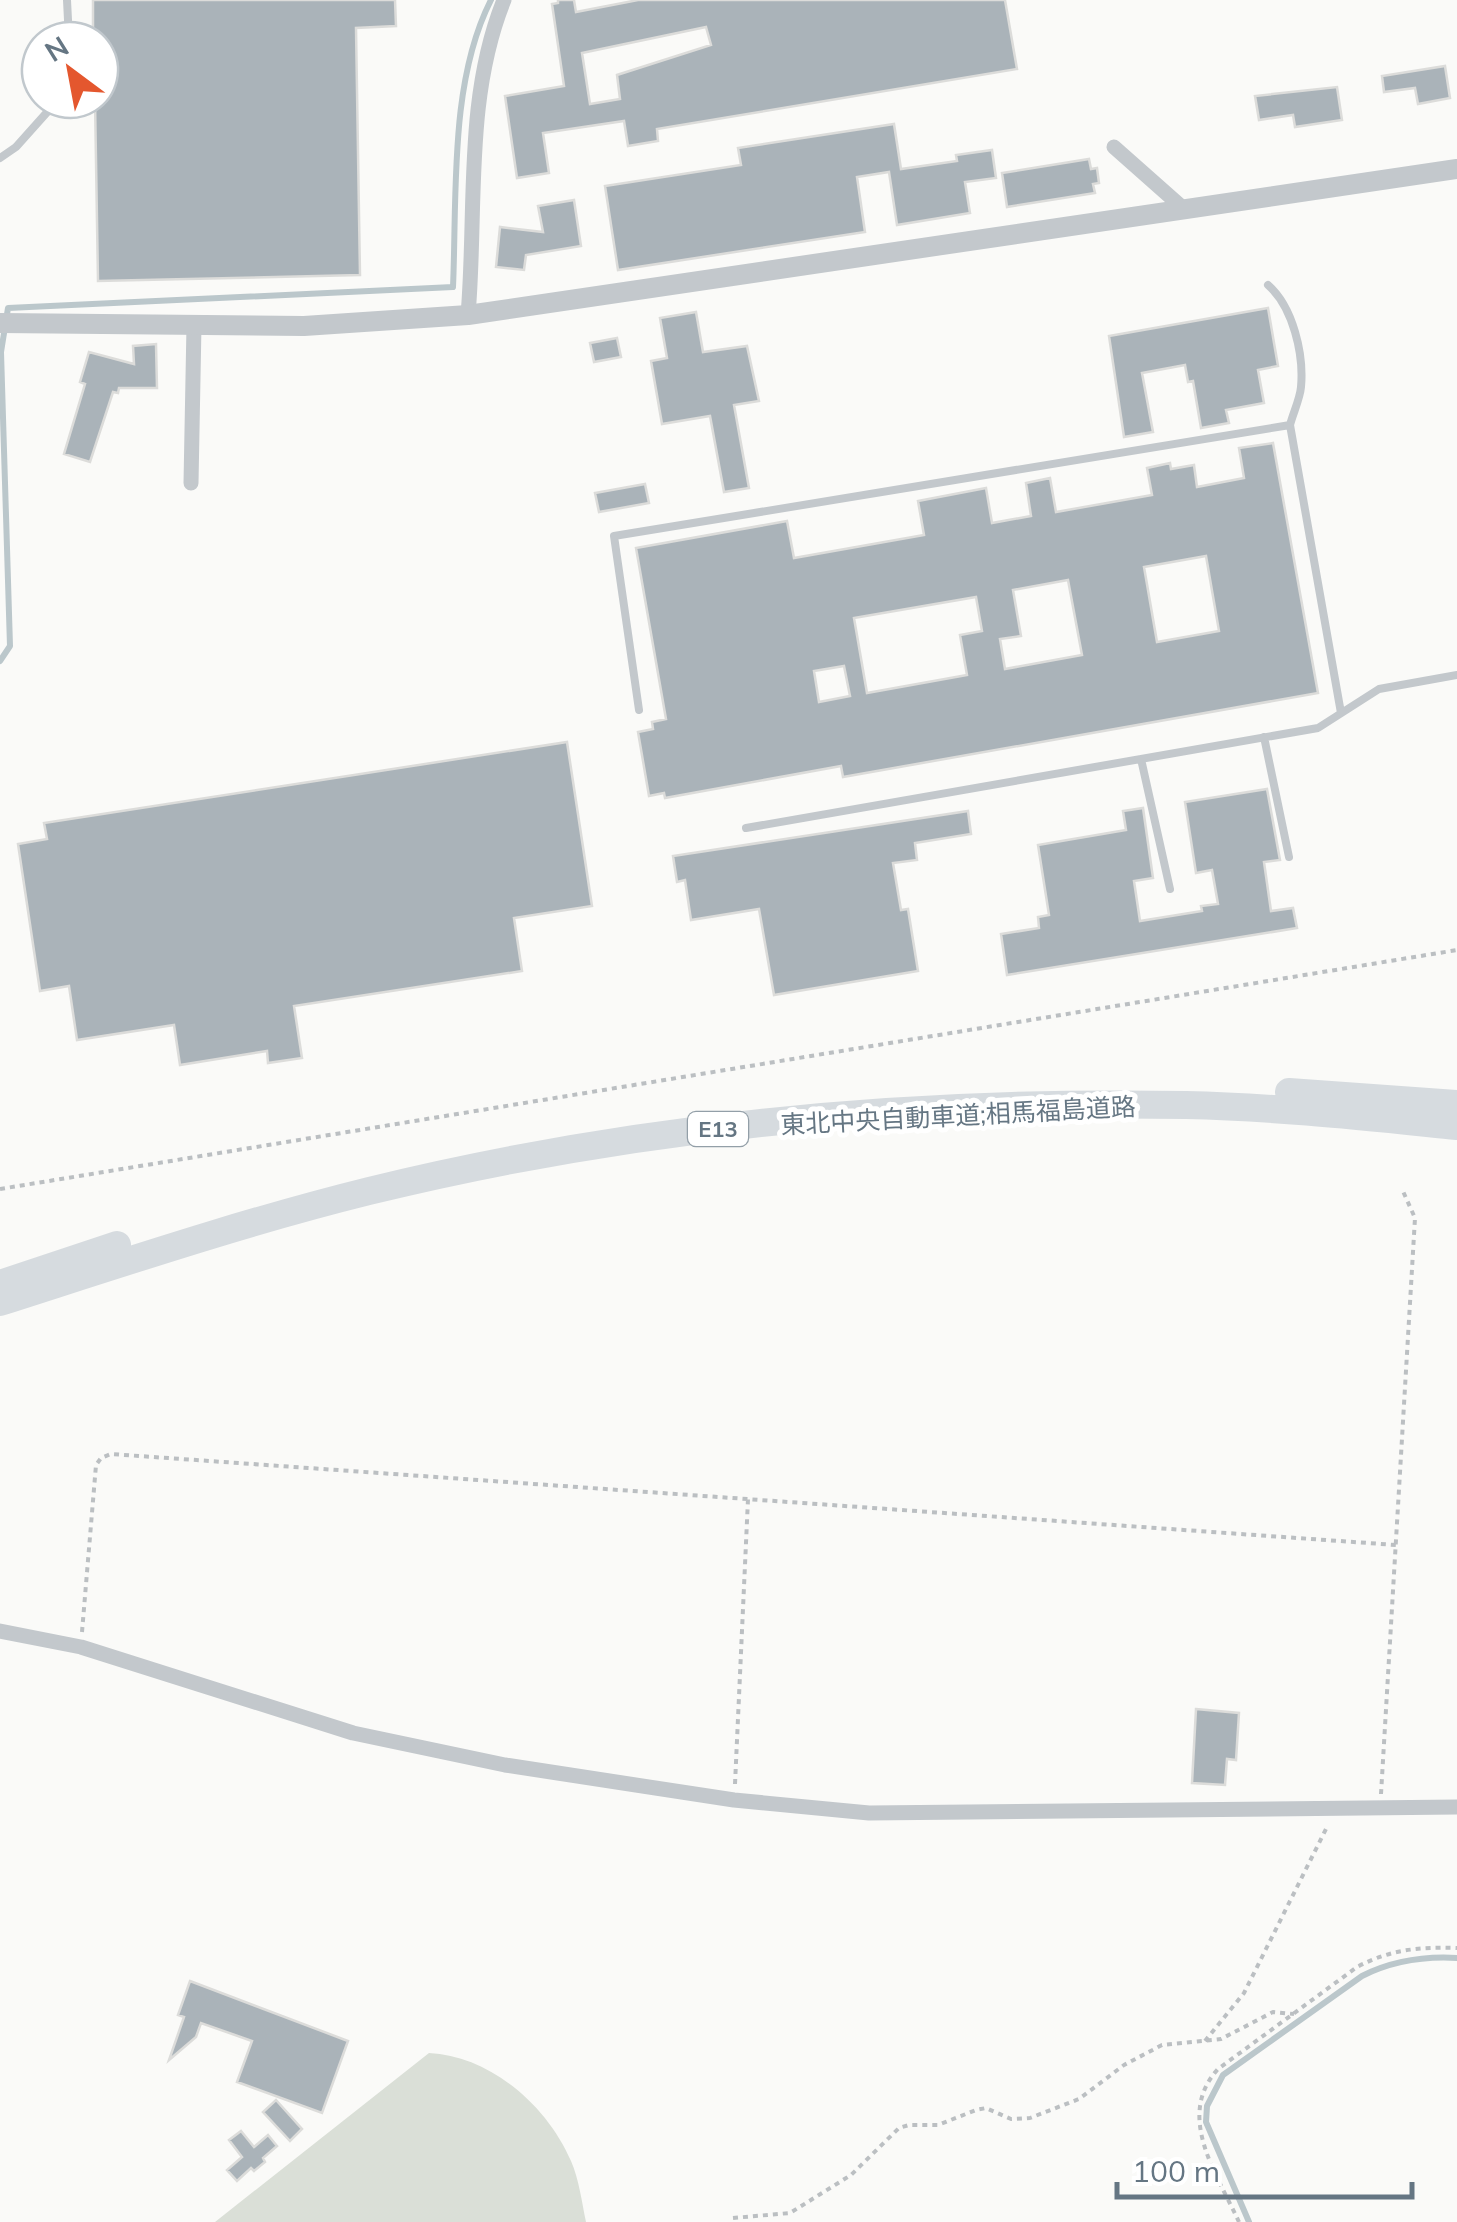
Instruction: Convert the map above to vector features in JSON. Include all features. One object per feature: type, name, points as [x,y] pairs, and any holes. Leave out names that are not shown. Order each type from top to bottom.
[{"type":"highway","name":"東北中央自動車道;相馬福島道路","points":[[0,1284],[223,1212],[368,1174],[648,1120],[798,1102],[989,1090],[1160,1088],[1352,1094],[1457,1104]]},
{"type":"highway","name":"東北中央自動車道;相馬福島道路","points":[[0,1302],[226,1229],[372,1190],[544,1154],[678,1134],[822,1117],[1001,1108],[1186,1106],[1321,1112],[1457,1126]]},
{"type":"street","points":[[468,315],[480,78],[489,36],[504,0]]},
{"type":"street","points":[[1114,146],[1184,209]]},
{"type":"street","points":[[0,323],[304,326],[468,315],[1457,168]]},
{"type":"street","points":[[192,484],[194,325]]},
{"type":"street","points":[[0,1631],[81,1647],[354,1733],[506,1765],[734,1800],[868,1813],[1457,1807]]},
{"type":"lane","points":[[0,158],[16,147],[40,120]]},
{"type":"lane","points":[[1268,285],[1287,309],[1296,342],[1301,390],[1290,425],[1341,713]]},
{"type":"lane","points":[[640,710],[614,536],[1290,425]]},
{"type":"lane","points":[[746,828],[1318,728],[1379,689],[1457,674]]},
{"type":"lane","points":[[1264,738],[1288,857]]},
{"type":"lane","points":[[1140,759],[1170,889]]},
{"type":"path","points":[[0,1189],[1457,950]]},
{"type":"path","points":[[1380,1808],[1416,1218],[1402,1189]]},
{"type":"path","points":[[81,1647],[96,1465],[111,1454],[1396,1546]]},
{"type":"path","points":[[734,1800],[748,1499]]},
{"type":"path","points":[[1205,2041],[1244,1993],[1336,1809]]},
{"type":"path","points":[[1239,2222],[1202,2143],[1198,2111],[1201,2094],[1218,2070],[1357,1967],[1379,1956],[1419,1947],[1457,1948]]},
{"type":"path","points":[[733,2218],[790,2213],[858,2169],[899,2128],[910,2124],[938,2126],[986,2108],[1010,2119],[1030,2118],[1079,2100],[1124,2064],[1152,2049],[1221,2039],[1273,2012],[1294,2014]]},
{"type":"shaded area","points":[[429,2053],[474,2063],[532,2103],[561,2140],[571,2161],[586,2222],[215,2222]]},
{"type":"building","points":[[93,0],[395,0],[396,26],[356,28],[360,275],[98,281],[95,120],[120,120],[120,20],[93,20]]},
{"type":"building","points":[[574,0],[576,12],[638,0],[1005,0],[1017,69],[657,129],[658,141],[628,146],[624,121],[543,133],[549,173],[517,178],[505,96],[564,86],[552,4]],"holes":[[[706,27],[711,45],[617,75],[620,99],[590,104],[582,53]]]},
{"type":"building","points":[[1445,66],[1450,98],[1418,104],[1415,88],[1384,92],[1382,76]]},
{"type":"building","points":[[1337,87],[1342,120],[1295,127],[1293,115],[1259,120],[1255,96]]},
{"type":"building","points":[[894,124],[901,169],[957,161],[956,155],[992,150],[996,178],[965,182],[970,213],[897,225],[889,172],[857,177],[865,232],[618,270],[605,186],[741,165],[738,148]]},
{"type":"building","points":[[1089,159],[1091,169],[1097,168],[1099,183],[1093,184],[1095,193],[1007,207],[1002,173]]},
{"type":"building","points":[[574,200],[581,246],[526,255],[524,270],[496,267],[500,227],[543,232],[538,206]]},
{"type":"building","points":[[1268,308],[1278,366],[1258,370],[1264,403],[1226,410],[1229,423],[1201,428],[1193,381],[1188,382],[1185,365],[1142,373],[1153,432],[1124,437],[1109,336]]},
{"type":"building","points":[[696,312],[703,352],[747,346],[759,401],[734,405],[749,488],[724,492],[710,416],[662,424],[651,361],[667,358],[660,318]]},
{"type":"building","points":[[617,338],[621,357],[594,362],[590,343]]},
{"type":"building","points":[[156,344],[157,388],[119,388],[118,393],[113,392],[90,462],[64,454],[85,384],[80,382],[89,352],[134,364],[133,346]]},
{"type":"building","points":[[1273,443],[1318,693],[843,777],[841,766],[665,798],[664,793],[649,796],[638,732],[653,729],[652,722],[666,719],[636,548],[787,521],[794,558],[924,535],[918,501],[986,488],[992,523],[1031,516],[1026,483],[1050,478],[1056,512],[1152,495],[1147,468],[1170,463],[1171,469],[1194,465],[1197,487],[1244,478],[1239,448]],"holes":[[[1206,556],[1219,631],[1157,642],[1144,567]],[[1068,580],[1082,655],[1005,669],[1000,639],[1021,636],[1013,590]],[[976,597],[982,631],[960,635],[967,675],[867,693],[854,618]],[[844,666],[850,696],[819,702],[814,671]]]},
{"type":"building","points":[[645,484],[649,503],[599,512],[595,493]]},
{"type":"building","points":[[567,742],[592,906],[514,918],[522,971],[294,1006],[302,1058],[268,1063],[267,1051],[180,1065],[174,1025],[77,1040],[69,986],[40,991],[18,844],[47,839],[44,823]]},
{"type":"building","points":[[1267,789],[1280,860],[1264,862],[1271,911],[1293,908],[1297,928],[1007,975],[1001,934],[1039,928],[1038,917],[1049,915],[1038,845],[1126,830],[1123,811],[1143,808],[1153,878],[1134,881],[1140,921],[1202,911],[1201,906],[1218,904],[1212,870],[1196,873],[1185,802]]},
{"type":"building","points":[[968,811],[971,834],[915,843],[917,860],[893,863],[901,910],[908,909],[918,971],[774,995],[759,909],[691,920],[685,880],[677,882],[673,856]]},
{"type":"building","points":[[1196,1709],[1239,1713],[1236,1760],[1227,1759],[1225,1785],[1192,1783]]},
{"type":"building","points":[[190,1981],[348,2041],[322,2113],[237,2082],[252,2041],[201,2023],[196,2037],[169,2060],[184,2017],[178,2015]]},
{"type":"building","points":[[276,2100],[302,2129],[290,2141],[263,2112]]},
{"type":"building","points":[[241,2131],[254,2147],[268,2135],[277,2146],[263,2158],[265,2162],[237,2181],[227,2170],[242,2157],[229,2140]]},
{"type":"waterway","points":[[0,661],[10,646],[1,352],[8,308],[453,287],[462,103],[477,32],[491,0]]},
{"type":"waterway","points":[[1249,2222],[1206,2122],[1207,2106],[1223,2075],[1362,1976],[1408,1961],[1457,1958]]}]
